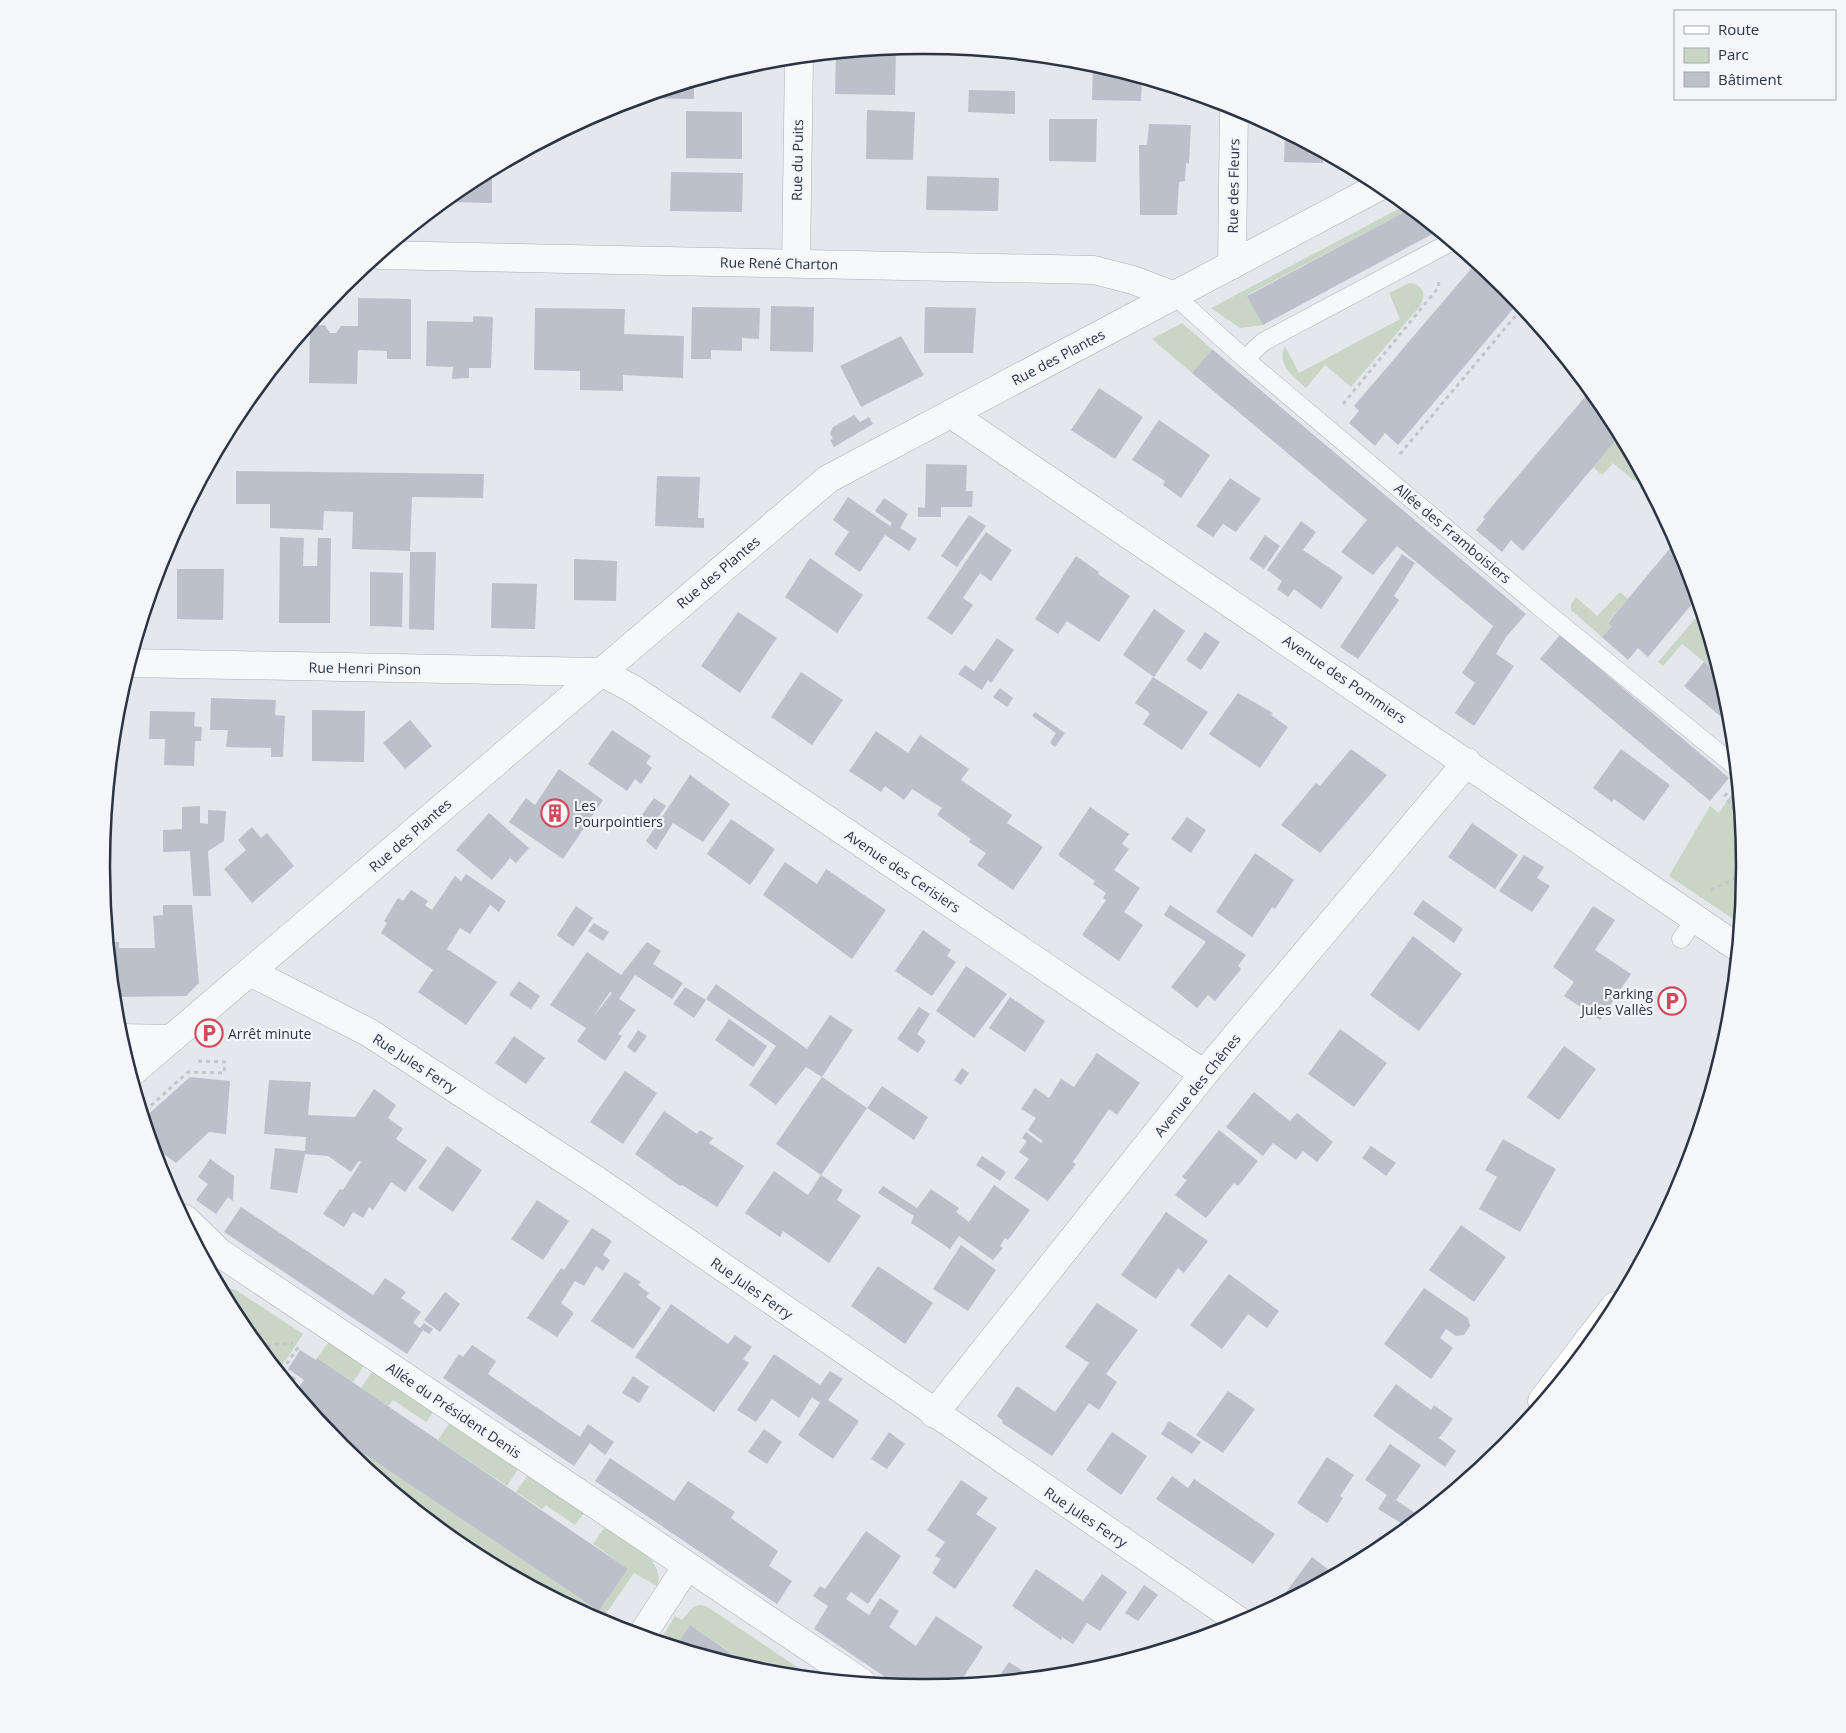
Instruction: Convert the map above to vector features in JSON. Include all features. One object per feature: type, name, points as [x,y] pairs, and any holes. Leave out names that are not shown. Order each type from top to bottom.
[{"type":"street","name":"Rue du Puits","points":[[796,263],[799,64]]},
{"type":"street","name":"Rue des Fleurs","points":[[1232,264],[1234,116]]},
{"type":"street","name":"Rue des Plantes","points":[[136,1069],[828,479],[1373,190]]},
{"type":"street","name":"Rue René Charton","points":[[388,254],[1094,270],[1134,280],[1175,296]]},
{"type":"street","name":"Avenue des Pommiers","points":[[951,414],[1467,762],[1685,921],[1732,944]]},
{"type":"street","name":"Rue Henri Pinson","points":[[136,663],[601,672]]},
{"type":"street","name":"Avenue des Cerisiers","points":[[601,672],[633,689],[1204,1074]]},
{"type":"street","name":"Avenue des Chênes","points":[[934,1414],[1204,1074],[1467,762]]},
{"type":"street","name":"Rue Jules Ferry","points":[[250,972],[368,1032],[596,1180],[934,1414],[1233,1617]]},
{"type":"street","points":[[129,1038],[172,1039]]},
{"type":"street","name":"Allée du Président Denis","points":[[203,1243],[215,1259],[328,1325],[852,1676]]},
{"type":"street","points":[[645,1630],[687,1566]]},
{"type":"lane","points":[[1245,359],[1264,342],[1446,245]]},
{"type":"lane","name":"Allée des Framboisiers","points":[[1175,296],[1245,359],[1384,474],[1542,609],[1729,761]]},
{"type":"path","points":[[1325,426],[1438,288],[1449,247]]},
{"type":"path","points":[[1384,474],[1518,313]]},
{"type":"path","points":[[1725,796],[1734,809]]},
{"type":"path","points":[[147,1109],[188,1072],[224,1073],[225,1062],[196,1061]]},
{"type":"path","points":[[267,1345],[302,1342],[311,1349],[328,1325]]},
{"type":"path","points":[[284,1368],[302,1342]]},
{"type":"green space","points":[[1399,209],[1404,212],[1247,295],[1263,325],[1240,328],[1211,308]]},
{"type":"green space","points":[[1409,283],[1418,286],[1422,290],[1423,297],[1420,306],[1351,387],[1325,365],[1306,388],[1287,370],[1283,359],[1285,346],[1299,373],[1400,319],[1389,293]]},
{"type":"green space","points":[[1182,323],[1212,349],[1192,373],[1152,339]]},
{"type":"green space","points":[[1615,440],[1638,481],[1633,480],[1613,463],[1602,475],[1593,467]]},
{"type":"green space","points":[[1620,592],[1628,599],[1608,622],[1612,626],[1602,637],[1571,610],[1571,605],[1576,597],[1597,616]]},
{"type":"green space","points":[[1697,617],[1711,667],[1682,644],[1663,666],[1658,662]]},
{"type":"green space","points":[[1732,793],[1736,866],[1734,920],[1669,876],[1710,806],[1719,813]]},
{"type":"green space","points":[[228,1288],[236,1290],[303,1334],[282,1366],[247,1318]]},
{"type":"green space","points":[[330,1340],[365,1364],[353,1382],[317,1358]]},
{"type":"green space","points":[[373,1370],[433,1412],[426,1422],[393,1400],[388,1406],[361,1388]]},
{"type":"green space","points":[[451,1421],[518,1469],[507,1486],[438,1440]]},
{"type":"green space","points":[[356,1449],[599,1611],[628,1569],[593,1544],[605,1527],[650,1558],[656,1567],[658,1576],[657,1586],[634,1573],[606,1614],[564,1595],[517,1570],[471,1542],[387,1478]]},
{"type":"green space","points":[[528,1475],[584,1513],[575,1525],[546,1505],[542,1509],[516,1492]]},
{"type":"green space","points":[[706,1606],[801,1670],[739,1658],[690,1625],[679,1641],[663,1636],[675,1616],[682,1620],[693,1607]]},
{"type":"building","points":[[896,55],[895,95],[835,94],[836,59]]},
{"type":"building","points":[[1093,72],[1142,84],[1141,101],[1092,100]]},
{"type":"building","points":[[694,87],[694,99],[659,98]]},
{"type":"building","points":[[969,90],[1015,91],[1015,114],[968,112]]},
{"type":"building","points":[[867,110],[915,112],[913,160],[866,159]]},
{"type":"building","points":[[686,111],[742,112],[742,159],[686,158]]},
{"type":"building","points":[[1049,119],[1097,119],[1096,162],[1049,161]]},
{"type":"building","points":[[1149,124],[1191,125],[1189,164],[1186,163],[1185,181],[1179,182],[1177,215],[1140,215],[1139,145],[1147,145]]},
{"type":"building","points":[[1285,139],[1323,160],[1323,163],[1284,162]]},
{"type":"building","points":[[671,172],[743,173],[742,212],[670,211]]},
{"type":"building","points":[[927,176],[999,178],[998,211],[926,210]]},
{"type":"building","points":[[492,178],[492,203],[455,202]]},
{"type":"building","points":[[1404,212],[1433,234],[1263,325],[1247,296]]},
{"type":"building","points":[[1472,267],[1513,309],[1398,445],[1385,433],[1375,446],[1349,423],[1359,411],[1354,406]]},
{"type":"building","points":[[358,298],[411,299],[411,359],[387,359],[387,351],[358,350],[357,384],[309,383],[310,334],[312,331],[317,326],[325,325],[330,333],[336,333],[341,326],[358,326]]},
{"type":"building","points":[[771,306],[814,307],[813,352],[770,351]]},
{"type":"building","points":[[692,307],[760,308],[759,339],[742,338],[742,351],[711,350],[711,359],[691,359]]},
{"type":"building","points":[[925,307],[976,308],[973,353],[924,353]]},
{"type":"building","points":[[535,308],[625,309],[624,334],[684,336],[683,378],[623,375],[623,391],[580,390],[580,371],[534,370]]},
{"type":"building","points":[[473,316],[493,317],[491,368],[469,368],[469,378],[452,379],[453,367],[426,366],[427,321],[473,322]]},
{"type":"building","points":[[901,336],[924,375],[861,407],[840,366]]},
{"type":"building","points":[[1212,349],[1526,614],[1506,637],[1496,654],[1514,666],[1474,726],[1455,713],[1475,683],[1462,673],[1493,626],[1397,546],[1373,575],[1341,552],[1367,520],[1192,373]]},
{"type":"building","points":[[1099,388],[1143,417],[1115,459],[1071,430]]},
{"type":"building","points":[[1586,396],[1615,441],[1523,551],[1511,540],[1502,552],[1476,530],[1485,519],[1483,517]]},
{"type":"building","points":[[854,415],[860,422],[869,417],[873,424],[834,447],[830,440],[833,439],[830,433],[833,427]]},
{"type":"building","points":[[1159,420],[1210,455],[1181,498],[1163,485],[1165,481],[1132,460]]},
{"type":"building","points":[[926,464],[967,465],[966,491],[973,491],[972,507],[941,507],[941,517],[918,517],[918,507],[925,508]]},
{"type":"building","points":[[236,471],[484,474],[483,498],[412,497],[410,551],[352,549],[353,512],[324,511],[323,530],[270,528],[270,504],[236,504]]},
{"type":"building","points":[[657,476],[700,477],[698,518],[704,518],[704,528],[655,526]]},
{"type":"building","points":[[1230,478],[1261,499],[1236,532],[1223,524],[1213,537],[1196,526]]},
{"type":"building","points":[[848,497],[890,526],[892,523],[875,511],[884,498],[908,514],[900,528],[917,539],[909,551],[885,535],[860,572],[834,554],[849,532],[833,520]]},
{"type":"building","points":[[969,515],[986,526],[957,567],[941,556]]},
{"type":"building","points":[[1301,521],[1316,532],[1303,550],[1343,577],[1321,609],[1294,589],[1288,597],[1277,589],[1282,581],[1267,570]]},
{"type":"building","points":[[986,532],[1012,550],[991,581],[980,573],[963,598],[973,605],[952,635],[927,618]]},
{"type":"building","points":[[1265,535],[1280,546],[1264,569],[1249,559]]},
{"type":"building","points":[[280,537],[304,538],[303,566],[317,566],[318,538],[331,538],[330,623],[279,623]]},
{"type":"building","points":[[1671,548],[1692,603],[1648,657],[1638,648],[1628,660],[1602,637],[1612,626],[1608,623]]},
{"type":"building","points":[[410,552],[436,552],[434,630],[409,629]]},
{"type":"building","points":[[1402,554],[1415,563],[1394,596],[1399,600],[1358,659],[1340,647]]},
{"type":"building","points":[[1076,556],[1130,596],[1099,642],[1067,621],[1058,634],[1035,619]]},
{"type":"building","points":[[810,558],[863,595],[837,633],[785,597]]},
{"type":"building","points":[[574,559],[617,561],[616,601],[574,600]]},
{"type":"building","points":[[177,569],[224,569],[223,620],[177,619]]},
{"type":"building","points":[[370,572],[403,573],[402,627],[370,626]]},
{"type":"building","points":[[492,583],[537,584],[535,629],[491,628]]},
{"type":"building","points":[[1154,609],[1185,631],[1154,677],[1123,655]]},
{"type":"building","points":[[738,612],[777,638],[740,693],[701,666]]},
{"type":"building","points":[[1205,632],[1220,642],[1201,670],[1186,660]]},
{"type":"building","points":[[1560,635],[1729,778],[1710,801],[1540,659]]},
{"type":"building","points":[[997,638],[1014,650],[991,683],[988,680],[982,690],[958,674],[965,665],[974,671]]},
{"type":"building","points":[[1704,662],[1711,667],[1722,717],[1684,686]]},
{"type":"building","points":[[801,672],[843,700],[812,745],[771,717]]},
{"type":"building","points":[[1153,677],[1208,712],[1182,750],[1143,724],[1150,713],[1135,703]]},
{"type":"building","points":[[1000,688],[1013,698],[1007,707],[993,697]]},
{"type":"building","points":[[1238,693],[1273,713],[1271,715],[1288,727],[1260,768],[1209,734]]},
{"type":"building","points":[[211,698],[276,700],[275,715],[285,716],[283,757],[271,757],[271,748],[226,747],[228,730],[210,730]]},
{"type":"building","points":[[312,710],[365,711],[364,762],[312,761]]},
{"type":"building","points":[[150,711],[195,712],[194,726],[202,727],[201,741],[195,741],[194,766],[164,765],[165,739],[149,739]]},
{"type":"building","points":[[1035,712],[1065,733],[1055,747],[1050,743],[1056,733],[1032,716]]},
{"type":"building","points":[[410,720],[432,746],[405,769],[383,743]]},
{"type":"building","points":[[612,730],[651,756],[646,763],[652,768],[641,784],[635,779],[627,791],[588,764]]},
{"type":"building","points":[[876,731],[908,753],[920,735],[969,769],[961,780],[1012,815],[1007,823],[1043,847],[1013,890],[977,865],[986,853],[969,842],[971,839],[937,815],[942,808],[912,789],[904,800],[885,786],[881,792],[849,771]]},
{"type":"building","points":[[1351,749],[1387,775],[1320,853],[1281,825],[1316,783],[1320,786]]},
{"type":"building","points":[[1621,749],[1670,785],[1644,821],[1614,799],[1612,802],[1593,788]]},
{"type":"building","name":"Les Pourpointiers","points":[[559,769],[603,800],[563,859],[509,822],[526,798],[535,805]]},
{"type":"building","points":[[690,775],[730,804],[703,842],[673,823],[656,850],[646,841]]},
{"type":"building","points":[[654,798],[666,806],[649,830],[637,822]]},
{"type":"building","points":[[200,806],[200,823],[208,824],[208,810],[226,811],[224,841],[208,851],[211,896],[193,896],[190,851],[163,852],[163,830],[182,829],[182,807]]},
{"type":"building","points":[[1090,807],[1129,834],[1122,844],[1129,849],[1114,870],[1140,888],[1124,912],[1143,925],[1119,961],[1082,935],[1106,900],[1103,898],[1106,893],[1093,884],[1095,881],[1058,855]]},
{"type":"building","points":[[489,813],[529,848],[516,863],[510,858],[492,880],[456,850]]},
{"type":"building","points":[[1187,817],[1206,830],[1191,853],[1171,839]]},
{"type":"building","points":[[731,819],[775,849],[750,885],[707,854]]},
{"type":"building","points":[[1472,823],[1518,855],[1495,889],[1448,857]]},
{"type":"building","points":[[252,827],[261,838],[267,833],[294,866],[252,903],[224,869],[246,850],[238,840]]},
{"type":"building","points":[[1255,853],[1294,880],[1275,909],[1272,907],[1252,937],[1216,912]]},
{"type":"building","points":[[1524,855],[1544,867],[1537,878],[1550,886],[1532,912],[1499,891]]},
{"type":"building","points":[[785,862],[817,884],[826,869],[886,910],[852,959],[763,895]]},
{"type":"building","points":[[466,874],[506,901],[499,912],[490,905],[470,934],[460,928],[447,949],[497,982],[466,1025],[418,992],[433,970],[381,933],[387,923],[384,921],[398,898],[403,901],[411,890],[428,901],[425,905],[432,910],[455,876],[461,881]]},
{"type":"building","points":[[1423,900],[1463,929],[1454,943],[1413,914]]},
{"type":"building","points":[[163,905],[192,905],[199,983],[186,996],[121,997],[114,942],[119,942],[119,948],[155,948],[153,916],[163,915]]},
{"type":"building","points":[[1170,905],[1246,955],[1238,966],[1241,969],[1215,1001],[1208,995],[1197,1008],[1171,987],[1206,942],[1164,915]]},
{"type":"building","points":[[576,906],[593,918],[573,947],[557,935]]},
{"type":"building","points":[[1593,906],[1615,920],[1595,950],[1631,974],[1600,1020],[1564,996],[1574,982],[1553,967]]},
{"type":"building","points":[[594,923],[609,932],[603,941],[588,931]]},
{"type":"building","points":[[923,930],[951,950],[947,956],[956,962],[932,996],[895,971]]},
{"type":"building","points":[[1413,936],[1462,974],[1419,1031],[1370,995]]},
{"type":"building","points":[[647,942],[661,951],[653,964],[683,983],[672,999],[635,975],[619,999],[636,1010],[618,1034],[622,1036],[605,1061],[577,1041],[586,1028],[550,1005],[587,952],[621,975]],"holes":[[[610,992],[612,993],[593,1017]]]},
{"type":"building","points":[[966,966],[1007,994],[974,1038],[936,1011]]},
{"type":"building","points":[[519,981],[540,996],[531,1009],[509,995]]},
{"type":"building","points":[[716,984],[807,1049],[830,1015],[853,1030],[822,1077],[806,1067],[776,1105],[749,1085],[776,1046],[706,999]]},
{"type":"building","points":[[685,987],[706,1000],[694,1018],[673,1004]]},
{"type":"building","points":[[1010,997],[1045,1021],[1025,1052],[989,1028]]},
{"type":"building","points":[[919,1007],[930,1014],[917,1034],[926,1041],[918,1053],[897,1039]]},
{"type":"building","points":[[729,1019],[767,1046],[753,1067],[715,1040]]},
{"type":"building","points":[[1340,1029],[1387,1063],[1354,1107],[1308,1074]]},
{"type":"building","points":[[638,1030],[647,1036],[635,1053],[627,1047]]},
{"type":"building","points":[[514,1036],[545,1058],[526,1084],[495,1063]]},
{"type":"building","points":[[1564,1046],[1596,1069],[1559,1120],[1527,1097]]},
{"type":"building","points":[[1097,1053],[1140,1083],[1117,1115],[1109,1109],[1073,1162],[1076,1164],[1048,1201],[1014,1178],[1029,1159],[1019,1152],[1027,1141],[1022,1138],[1026,1132],[1041,1143],[1043,1141],[1028,1130],[1036,1118],[1021,1109],[1035,1088],[1049,1098],[1061,1079],[1074,1087]]},
{"type":"building","points":[[962,1068],[969,1073],[961,1085],[954,1080]]},
{"type":"building","points":[[625,1071],[657,1093],[623,1144],[590,1122]]},
{"type":"building","points":[[190,1077],[230,1081],[226,1134],[209,1132],[176,1163],[163,1153],[149,1114]]},
{"type":"building","points":[[822,1077],[867,1108],[821,1175],[776,1144]]},
{"type":"building","points":[[269,1080],[311,1082],[308,1115],[355,1117],[374,1089],[396,1105],[388,1118],[403,1129],[396,1139],[427,1160],[405,1192],[391,1182],[373,1210],[369,1207],[363,1218],[353,1212],[344,1227],[323,1214],[340,1189],[343,1190],[361,1162],[359,1161],[351,1172],[328,1156],[305,1154],[297,1193],[270,1189],[275,1148],[305,1151],[306,1137],[264,1134]]},
{"type":"building","points":[[882,1086],[928,1117],[914,1140],[867,1108]]},
{"type":"building","points":[[1254,1092],[1290,1121],[1297,1113],[1333,1142],[1317,1162],[1303,1151],[1296,1160],[1273,1143],[1263,1156],[1226,1127]]},
{"type":"building","points":[[664,1111],[697,1134],[700,1130],[713,1138],[709,1143],[744,1166],[717,1207],[682,1185],[680,1186],[635,1154]]},
{"type":"building","points":[[1219,1130],[1258,1161],[1238,1186],[1234,1183],[1206,1218],[1175,1195],[1187,1180],[1182,1177]]},
{"type":"building","points":[[1503,1139],[1556,1169],[1520,1232],[1479,1209],[1497,1177],[1485,1170]]},
{"type":"building","points":[[447,1146],[482,1170],[453,1212],[418,1188]]},
{"type":"building","points":[[1371,1146],[1396,1163],[1386,1176],[1362,1158]]},
{"type":"building","points":[[982,1156],[1006,1172],[1000,1181],[976,1165]]},
{"type":"building","points":[[210,1159],[234,1176],[233,1201],[228,1197],[216,1214],[196,1200],[208,1184],[198,1177]]},
{"type":"building","points":[[774,1171],[808,1195],[821,1175],[843,1190],[837,1200],[861,1216],[829,1263],[783,1231],[780,1237],[745,1213]]},
{"type":"building","points":[[994,1185],[1030,1210],[1008,1240],[1005,1238],[1000,1246],[1003,1248],[993,1260],[959,1236],[950,1249],[911,1223],[914,1216],[878,1193],[883,1186],[917,1208],[931,1189],[959,1208],[956,1212],[969,1222]]},
{"type":"building","points":[[537,1200],[569,1221],[543,1260],[511,1239]]},
{"type":"building","points":[[241,1207],[373,1295],[385,1278],[406,1292],[401,1298],[421,1312],[413,1323],[420,1328],[424,1323],[433,1329],[429,1334],[423,1330],[407,1354],[224,1232]]},
{"type":"building","points":[[1166,1212],[1208,1241],[1184,1273],[1178,1268],[1156,1299],[1121,1275]]},
{"type":"building","points":[[1461,1225],[1506,1257],[1474,1302],[1429,1270]]},
{"type":"building","points":[[592,1228],[612,1241],[603,1255],[610,1260],[603,1271],[596,1266],[584,1286],[575,1281],[561,1303],[574,1313],[557,1337],[527,1318],[561,1268],[564,1270]]},
{"type":"building","points":[[961,1245],[996,1270],[968,1311],[933,1289]]},
{"type":"building","points":[[878,1266],[933,1303],[905,1344],[851,1306]]},
{"type":"building","points":[[625,1272],[641,1282],[638,1285],[649,1293],[646,1297],[661,1308],[633,1349],[591,1321]]},
{"type":"building","points":[[1229,1274],[1279,1311],[1267,1328],[1248,1314],[1222,1349],[1190,1325]]},
{"type":"building","points":[[1424,1288],[1468,1318],[1470,1326],[1464,1335],[1456,1336],[1446,1329],[1440,1338],[1453,1348],[1431,1379],[1384,1344]]},
{"type":"building","points":[[445,1292],[460,1304],[440,1332],[424,1320]]},
{"type":"building","points":[[1097,1303],[1138,1330],[1106,1374],[1117,1382],[1099,1410],[1089,1403],[1052,1456],[1002,1423],[1003,1421],[997,1416],[1017,1386],[1055,1412],[1089,1363],[1065,1347]]},
{"type":"building","points":[[671,1304],[728,1344],[735,1335],[752,1347],[743,1359],[749,1363],[714,1412],[635,1357]]},
{"type":"building","points":[[472,1345],[496,1361],[488,1374],[580,1437],[588,1424],[614,1442],[605,1455],[590,1443],[574,1466],[443,1378],[459,1354],[463,1357]]},
{"type":"building","points":[[300,1350],[316,1360],[317,1358],[628,1569],[599,1611],[356,1449],[299,1387],[304,1380],[288,1369]]},
{"type":"building","points":[[774,1354],[820,1385],[830,1371],[843,1379],[828,1400],[859,1421],[833,1459],[798,1435],[820,1403],[812,1397],[799,1418],[772,1399],[756,1422],[737,1410]]},
{"type":"building","points":[[633,1376],[649,1387],[639,1403],[622,1393]]},
{"type":"building","points":[[1396,1384],[1431,1410],[1434,1405],[1453,1419],[1439,1438],[1456,1451],[1445,1467],[1373,1416]]},
{"type":"building","points":[[1228,1391],[1255,1409],[1223,1453],[1196,1435]]},
{"type":"building","points":[[1169,1421],[1201,1442],[1192,1454],[1161,1434]]},
{"type":"building","points":[[764,1429],[782,1442],[767,1464],[748,1452]]},
{"type":"building","points":[[889,1432],[905,1444],[887,1469],[871,1459]]},
{"type":"building","points":[[1112,1432],[1147,1456],[1121,1495],[1086,1470]]},
{"type":"building","points":[[1390,1444],[1421,1465],[1396,1500],[1415,1513],[1401,1523],[1378,1509],[1387,1495],[1365,1480]]},
{"type":"building","points":[[1327,1457],[1354,1475],[1340,1496],[1343,1498],[1327,1523],[1297,1503]]},
{"type":"building","points":[[610,1458],[674,1501],[688,1481],[735,1512],[731,1518],[778,1551],[769,1566],[792,1581],[777,1604],[595,1481]]},
{"type":"building","points":[[1172,1476],[1188,1488],[1194,1479],[1275,1534],[1253,1564],[1156,1499]]},
{"type":"building","points":[[961,1480],[988,1498],[976,1514],[997,1528],[955,1589],[932,1573],[941,1559],[935,1556],[945,1542],[927,1530]]},
{"type":"building","points":[[866,1531],[901,1556],[868,1604],[851,1592],[846,1599],[869,1615],[880,1598],[899,1611],[889,1627],[916,1646],[936,1616],[983,1647],[963,1678],[887,1678],[814,1629],[828,1606],[813,1596],[820,1586],[825,1589]]},
{"type":"building","points":[[1312,1557],[1329,1570],[1285,1593]]},
{"type":"building","points":[[1036,1569],[1083,1601],[1102,1574],[1127,1592],[1100,1631],[1087,1623],[1073,1644],[1062,1637],[1061,1640],[1012,1606]]},
{"type":"building","points":[[1144,1585],[1158,1595],[1138,1621],[1125,1613]]},
{"type":"building","points":[[690,1625],[737,1658],[713,1652],[679,1641]]},
{"type":"building","points":[[1009,1662],[1025,1672],[1000,1675]]},
{"type":"place","name":"Les Pourpointiers","points":[[555,813]]},
{"type":"place","name":"Parking Jules Vallès","points":[[1672,1001]]},
{"type":"place","name":"Arrêt minute","points":[[209,1033]]}]
